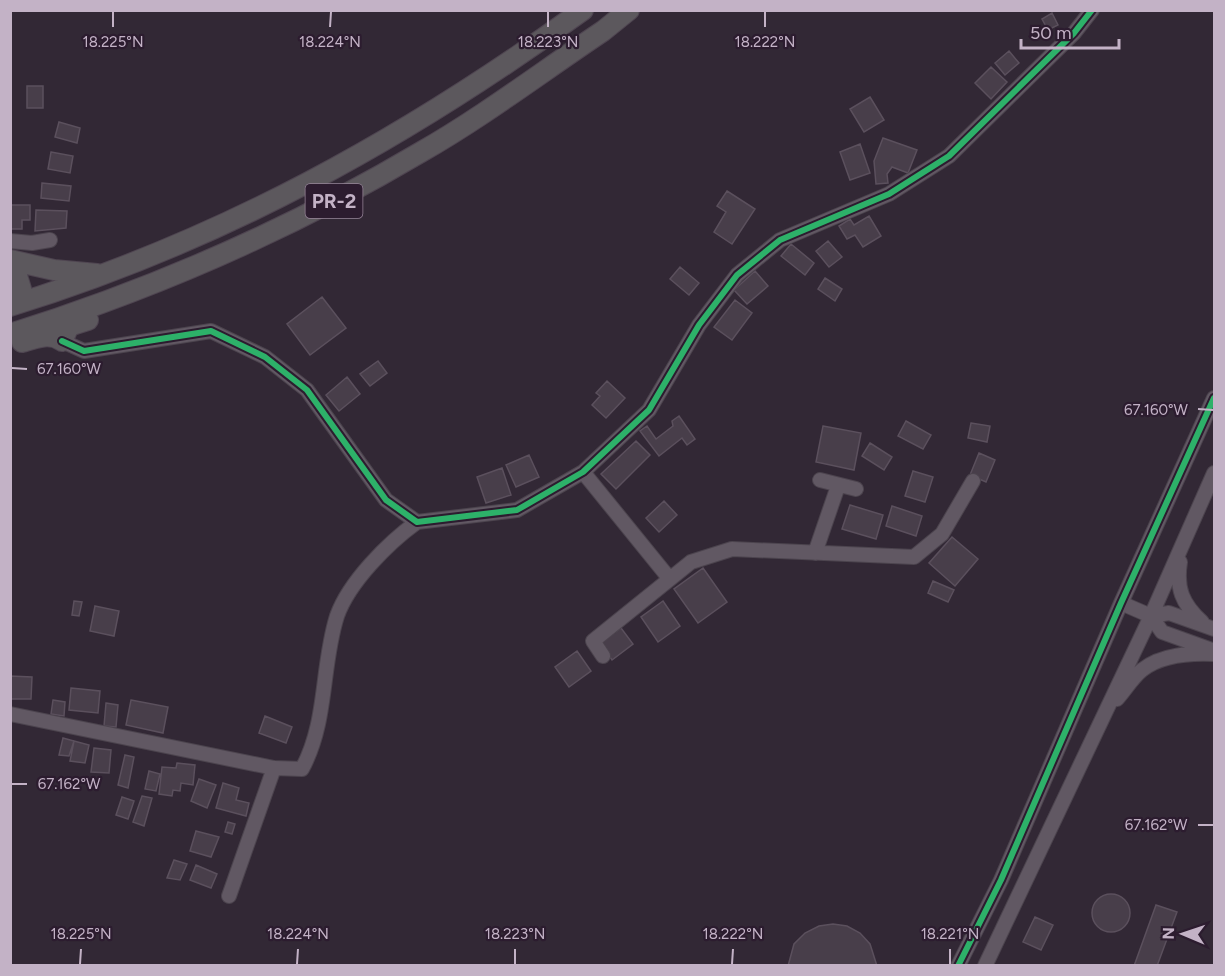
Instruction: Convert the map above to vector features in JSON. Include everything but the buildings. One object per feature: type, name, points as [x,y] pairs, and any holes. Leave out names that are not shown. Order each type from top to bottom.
[{"type":"highway","name":"PR-2","points":[[10,334],[193,268],[299,220],[424,151],[603,31],[629,10]]},
{"type":"highway","name":"PR-2","points":[[10,306],[103,275],[201,236],[351,162],[412,125],[582,11]]},
{"type":"highway","points":[[10,260],[54,270],[103,275]]},
{"type":"highway","points":[[10,273],[17,276],[21,289],[10,306]]},
{"type":"highway","points":[[10,345],[41,336],[57,337],[62,341],[69,326],[128,304],[143,287]]},
{"type":"street","points":[[10,714],[274,768],[302,769],[314,747],[338,616],[364,572],[393,539],[417,522],[517,510],[583,472],[648,410],[699,325],[737,275],[780,240],[889,194],[949,156],[1074,33],[1092,10]]},
{"type":"street","points":[[10,241],[32,243],[50,240]]},
{"type":"street","points":[[62,341],[84,351],[211,331],[265,357],[307,390],[386,500],[417,522]]},
{"type":"street","points":[[958,966],[1001,880],[1121,603],[1215,398]]},
{"type":"street","points":[[583,472],[669,578]]},
{"type":"street","points":[[985,966],[1151,616],[1215,473]]},
{"type":"street","points":[[820,480],[856,489]]},
{"type":"street","points":[[603,657],[593,641],[669,578],[692,562],[732,549],[914,557],[942,534],[973,481]]},
{"type":"street","points":[[815,553],[838,486]]},
{"type":"street","points":[[1184,542],[1178,578],[1181,597],[1189,610],[1211,628]]},
{"type":"street","points":[[1121,603],[1151,616],[1162,632],[1215,652]]},
{"type":"street","points":[[1151,616],[1169,613],[1211,628]]},
{"type":"street","points":[[1106,712],[1142,670],[1165,659],[1192,653],[1215,652]]},
{"type":"street","points":[[229,896],[274,768]]},
{"type":"street","points":[[976,930],[998,941]]},
{"type":"cycle path","points":[[62,341],[84,351],[211,331],[265,357],[307,390],[386,500],[417,522],[517,510],[583,472],[649,410],[699,325],[737,275],[780,240],[889,194],[949,156],[1074,33],[1092,10]]},
{"type":"cycle path","points":[[958,966],[1001,880],[1121,603],[1214,398]]}]
